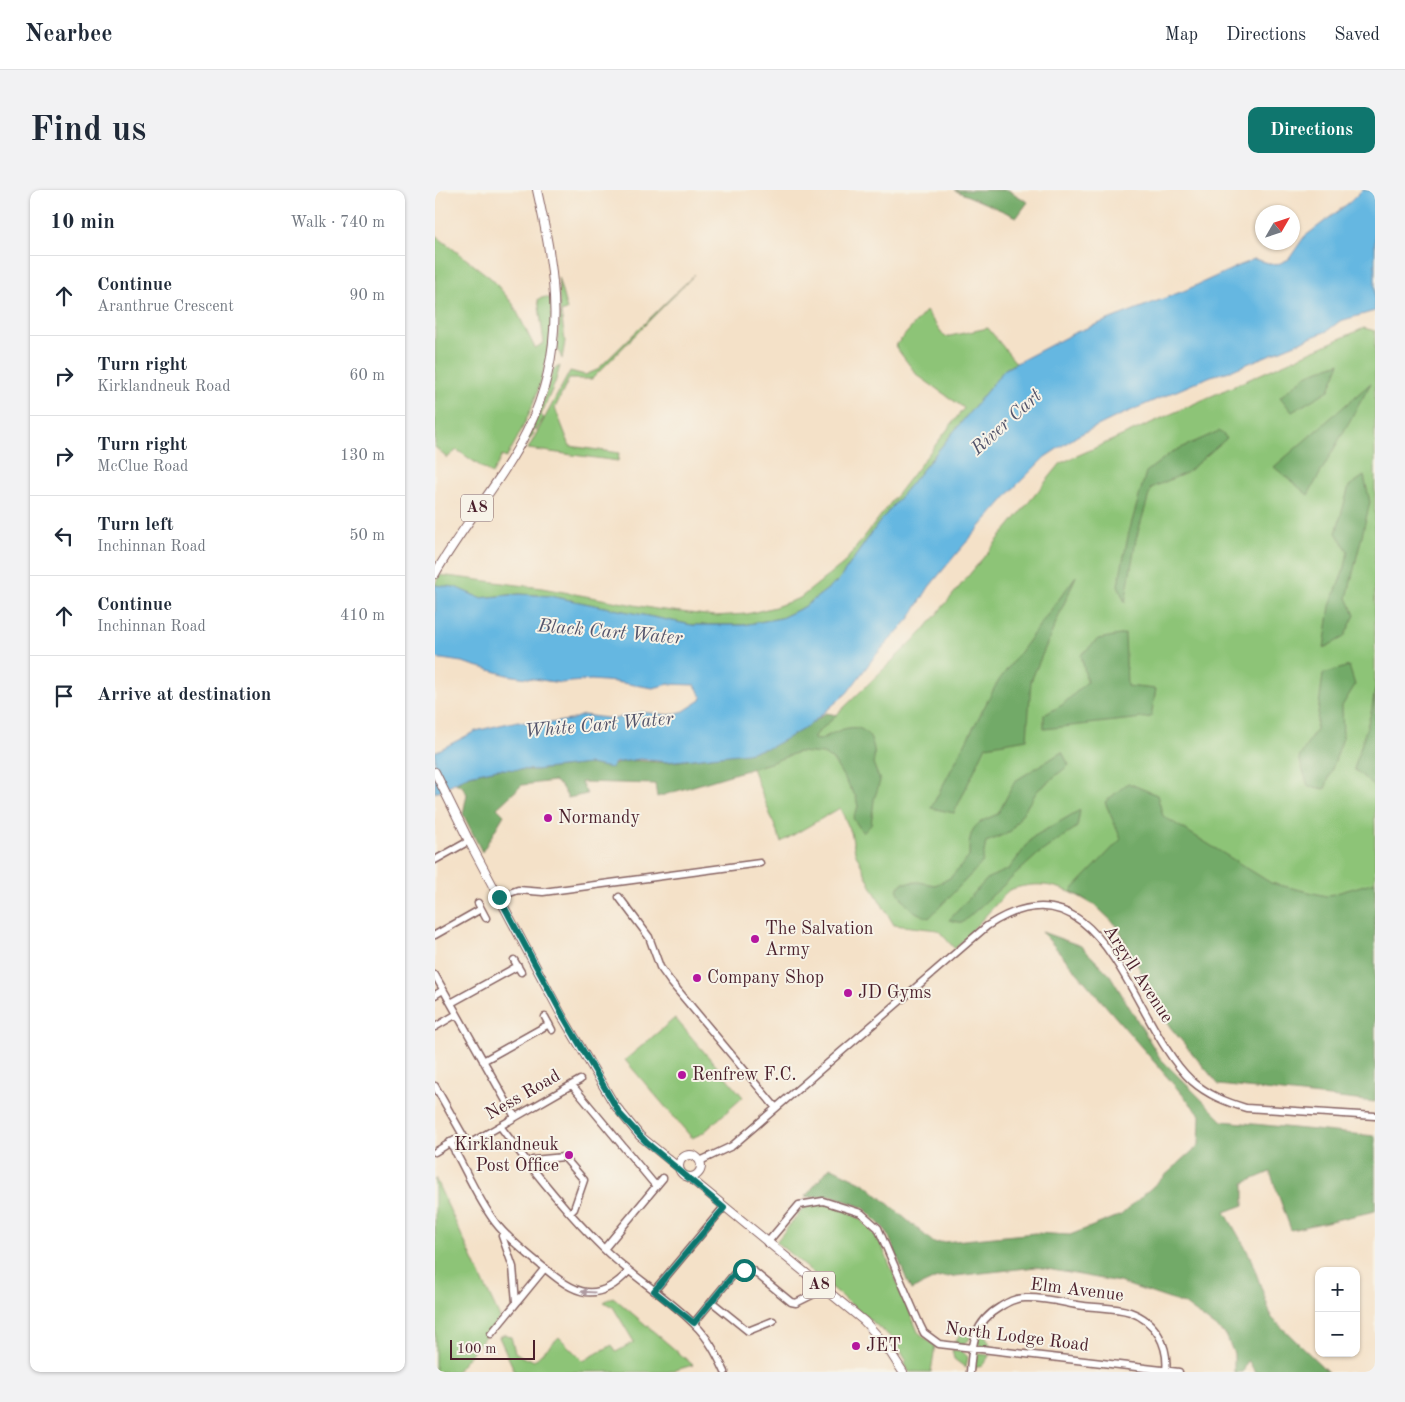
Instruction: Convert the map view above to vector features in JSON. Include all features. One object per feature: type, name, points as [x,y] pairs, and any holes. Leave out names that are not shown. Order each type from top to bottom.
[{"type":"main road","name":"A8","points":[[435,574],[527,432],[546,379],[555,324],[555,286],[537,190]]},
{"type":"main road","points":[[435,772],[499,897],[613,1104],[633,1130],[679,1167]]},
{"type":"main road","points":[[662,1154],[682,1158],[692,1155],[700,1162],[701,1170],[694,1176],[681,1174],[679,1167],[682,1158]]},
{"type":"main road","name":"A8","points":[[694,1176],[701,1186],[724,1208],[873,1330],[890,1350],[903,1372]]},
{"type":"street","points":[[435,860],[469,841]]},
{"type":"street","points":[[499,897],[518,890],[543,892],[760,863]]},
{"type":"street","points":[[619,897],[649,936],[660,967],[670,981],[776,1108]]},
{"type":"street","points":[[435,935],[479,906],[486,918]]},
{"type":"street","name":"Argyll Avenue","points":[[700,1162],[732,1146],[987,926],[1013,912],[1040,908],[1051,908],[1069,914],[1086,923],[1098,936],[1177,1064],[1206,1092],[1246,1108],[1375,1116]]},
{"type":"street","points":[[451,1003],[518,966]]},
{"type":"street","points":[[435,975],[515,1117]]},
{"type":"street","points":[[435,995],[443,990]]},
{"type":"street","points":[[435,1027],[457,1014]]},
{"type":"street","points":[[483,1061],[549,1024]]},
{"type":"street","name":"Ness Road","points":[[455,1152],[580,1080]]},
{"type":"street","points":[[572,1085],[655,1184]]},
{"type":"street","points":[[435,1086],[468,1144]]},
{"type":"street","points":[[500,1126],[528,1164],[604,1249],[694,1323],[709,1342],[725,1372]]},
{"type":"street","points":[[435,1152],[463,1135]]},
{"type":"street","points":[[450,1142],[491,1217],[504,1233],[571,1289],[589,1293],[612,1288],[629,1271]]},
{"type":"street","points":[[528,1164],[533,1160],[564,1157],[584,1180],[574,1209],[570,1213]]},
{"type":"street","points":[[604,1249],[655,1184],[663,1178]]},
{"type":"street","name":"North Lodge Road","points":[[767,1242],[799,1205],[823,1200],[861,1213],[878,1228],[924,1333],[939,1344],[1179,1372]]},
{"type":"street","points":[[654,1291],[724,1208]]},
{"type":"street","points":[[504,1233],[502,1236],[516,1280],[517,1302]]},
{"type":"street","points":[[491,1334],[545,1268]]},
{"type":"street","points":[[694,1323],[734,1274],[744,1270],[752,1270],[791,1302],[796,1303],[814,1294]]},
{"type":"street","name":"Elm Avenue","points":[[969,1372],[972,1348],[978,1327],[988,1315],[1008,1302],[1026,1298],[1129,1312],[1147,1322],[1161,1338],[1168,1359],[1166,1371]]},
{"type":"street","points":[[712,1302],[748,1331],[773,1321]]},
{"type":"green space","points":[[954,190],[1008,190],[1028,202],[1017,217]]},
{"type":"green space","points":[[435,235],[492,279],[513,304],[535,348],[544,343],[538,299],[546,297],[551,299],[550,341],[541,382],[526,421],[516,440],[506,458],[502,456],[492,474],[457,450],[447,458],[435,447]]},
{"type":"green space","points":[[695,274],[592,379],[569,379],[555,408],[570,446],[619,453],[618,461],[528,449],[570,371],[585,375],[597,370]]},
{"type":"green space","points":[[558,277],[567,310],[561,312],[565,341],[562,359],[557,347],[560,314]]},
{"type":"green space","points":[[926,311],[945,337],[988,328],[1016,363],[1005,369],[878,524],[838,581],[804,607],[781,618],[743,625],[692,625],[550,596],[519,594],[480,598],[455,588],[435,585],[439,575],[542,588],[656,609],[714,616],[747,614],[800,598],[844,563],[964,408],[917,375],[895,346]]},
{"type":"green space","points":[[1364,328],[1375,331],[1375,901],[1097,907],[1065,890],[1044,885],[1033,885],[1009,890],[955,949],[938,930],[894,925],[871,886],[855,852],[851,832],[840,808],[781,842],[752,768],[798,752],[923,631],[1061,463]]},
{"type":"green space","points":[[1340,363],[1329,390],[1292,412],[1280,397],[1308,374]]},
{"type":"green space","points":[[560,366],[541,415],[544,418],[536,430],[533,429],[532,432],[534,433],[514,462],[539,414],[553,370]]},
{"type":"green space","points":[[1371,383],[1308,495],[1274,467]]},
{"type":"green space","points":[[1219,431],[1227,438],[1186,473],[1151,488],[1136,539],[1125,603],[1118,585],[1129,532],[1146,472],[1172,452]]},
{"type":"green space","points":[[1364,476],[1370,502],[1347,598],[1355,615],[1344,637],[1324,648],[1330,606],[1345,567],[1348,551],[1336,533],[1349,486]]},
{"type":"green space","points":[[1076,576],[1031,681],[1027,739],[986,746],[954,813],[931,808],[997,683]]},
{"type":"green space","points":[[1125,634],[1127,686],[1156,689],[1151,717],[1044,729],[1044,715],[1062,705],[1087,682],[1081,655],[1098,639]]},
{"type":"green space","points":[[1349,666],[1355,685],[1342,706],[1343,738],[1325,789],[1308,786],[1299,758],[1316,729],[1323,674]]},
{"type":"green space","points":[[1375,689],[1375,787],[1354,769],[1371,713]]},
{"type":"green space","points":[[826,713],[837,715],[814,736],[814,739],[819,740],[841,730],[856,728],[867,733],[873,744],[873,763],[880,781],[874,800],[871,825],[863,833],[853,818],[858,807],[856,797],[833,760],[823,754],[798,752],[770,763],[657,797],[655,784],[581,782],[587,794],[568,798],[561,786],[554,781],[522,785],[497,808],[504,815],[482,852],[463,814],[467,794],[462,786],[455,783],[470,775],[497,769],[535,770],[589,764],[611,767],[631,761],[670,762],[753,750],[781,741],[795,734]]},
{"type":"green space","points":[[1062,752],[1069,765],[1038,790],[1010,832],[986,842],[982,863],[929,918],[910,908],[897,889],[902,883],[919,882],[935,885],[950,878],[969,857],[971,834],[974,829],[983,821],[998,814],[1015,781]]},
{"type":"green space","points":[[1128,783],[1157,795],[1163,816],[1271,883],[1326,896],[1375,882],[1375,1102],[1219,1085],[1170,1027],[1117,926],[1097,907],[1071,891],[1121,839],[1105,802]]},
{"type":"green space","points":[[1080,810],[1077,827],[1038,854],[962,923],[949,920],[988,878],[1009,869],[1033,837]]},
{"type":"green space","points":[[1042,932],[1081,946],[1110,975],[1160,1058],[1223,1121],[1375,1136],[1375,1211],[1291,1230],[1270,1172],[1244,1183],[1244,1205],[1225,1212],[1250,1256],[1272,1318],[1328,1372],[1255,1372],[1248,1360],[1243,1372],[1234,1372],[1234,1354],[1226,1335],[1184,1304],[1119,1282],[1036,1267],[937,1278],[911,1290],[887,1232],[864,1208],[833,1196],[805,1197],[830,1167],[865,1184],[934,1243],[1035,1233],[1070,1235],[1121,1215],[1199,1145],[1200,1115]]},
{"type":"green space","name":"Renfrew F.C.","points":[[675,1018],[743,1097],[703,1133],[692,1138],[625,1060]]},
{"type":"green space","points":[[435,1178],[500,1318],[456,1372],[435,1372]]},
{"type":"green space","points":[[820,1203],[848,1211],[869,1228],[881,1244],[918,1332],[935,1346],[931,1372],[909,1372],[905,1364],[906,1360],[893,1339],[776,1242],[804,1207]]},
{"type":"green space","points":[[613,1297],[693,1365],[668,1372],[515,1372],[499,1337],[505,1334],[511,1337],[515,1352],[527,1360],[528,1358],[534,1361],[559,1337],[583,1361],[612,1345],[616,1352],[634,1342],[613,1307],[604,1302]]},
{"type":"green space","points":[[972,1330],[969,1340],[963,1345],[953,1344],[961,1333]]},
{"type":"green space","points":[[981,1332],[987,1338],[991,1347],[980,1346],[977,1341]]},
{"type":"green space","points":[[952,1350],[962,1351],[968,1357],[966,1368],[954,1359]]},
{"type":"green space","points":[[979,1354],[990,1355],[982,1366],[974,1368],[975,1357]]},
{"type":"water","points":[[1362,190],[1375,190],[1375,311],[1340,321],[1327,331],[1230,371],[1211,376],[1114,418],[1077,436],[1045,457],[1014,488],[957,553],[929,587],[910,618],[875,656],[847,693],[807,727],[771,747],[747,753],[667,762],[640,759],[615,763],[611,768],[589,764],[535,770],[497,769],[469,775],[435,793],[435,752],[476,731],[518,721],[537,725],[570,720],[583,715],[614,719],[641,712],[670,715],[684,711],[701,700],[702,697],[695,685],[669,684],[653,688],[591,680],[561,683],[507,675],[462,662],[435,658],[435,585],[455,587],[480,598],[519,594],[550,596],[692,625],[743,625],[781,618],[804,607],[838,581],[878,524],[1005,369],[1074,333],[1186,290],[1254,259],[1276,265],[1289,259],[1295,250],[1300,250],[1300,243],[1304,237],[1350,202]]},
{"type":"place","name":"Normandy","points":[[548,818]]},
{"type":"place","name":"The Salvation Army","points":[[755,939]]},
{"type":"place","name":"Company Shop","points":[[697,978]]},
{"type":"place","name":"JD Gyms","points":[[848,993]]},
{"type":"place","name":"Renfrew F.C.","points":[[682,1075]]},
{"type":"place","name":"Kirklandneuk Post Office","points":[[569,1155]]},
{"type":"place","name":"JET","points":[[856,1346]]},
{"type":"route","points":[[499,897],[563,1016],[620,1114],[647,1143],[679,1167],[681,1174],[701,1186],[724,1208],[654,1291],[694,1323],[734,1274],[744,1270]]},
{"type":"water label","name":"River Cart","points":[[1007,423]]},
{"type":"water label","name":"Black Cart Water","points":[[610,633]]},
{"type":"water label","name":"White Cart Water","points":[[599,726]]}]
